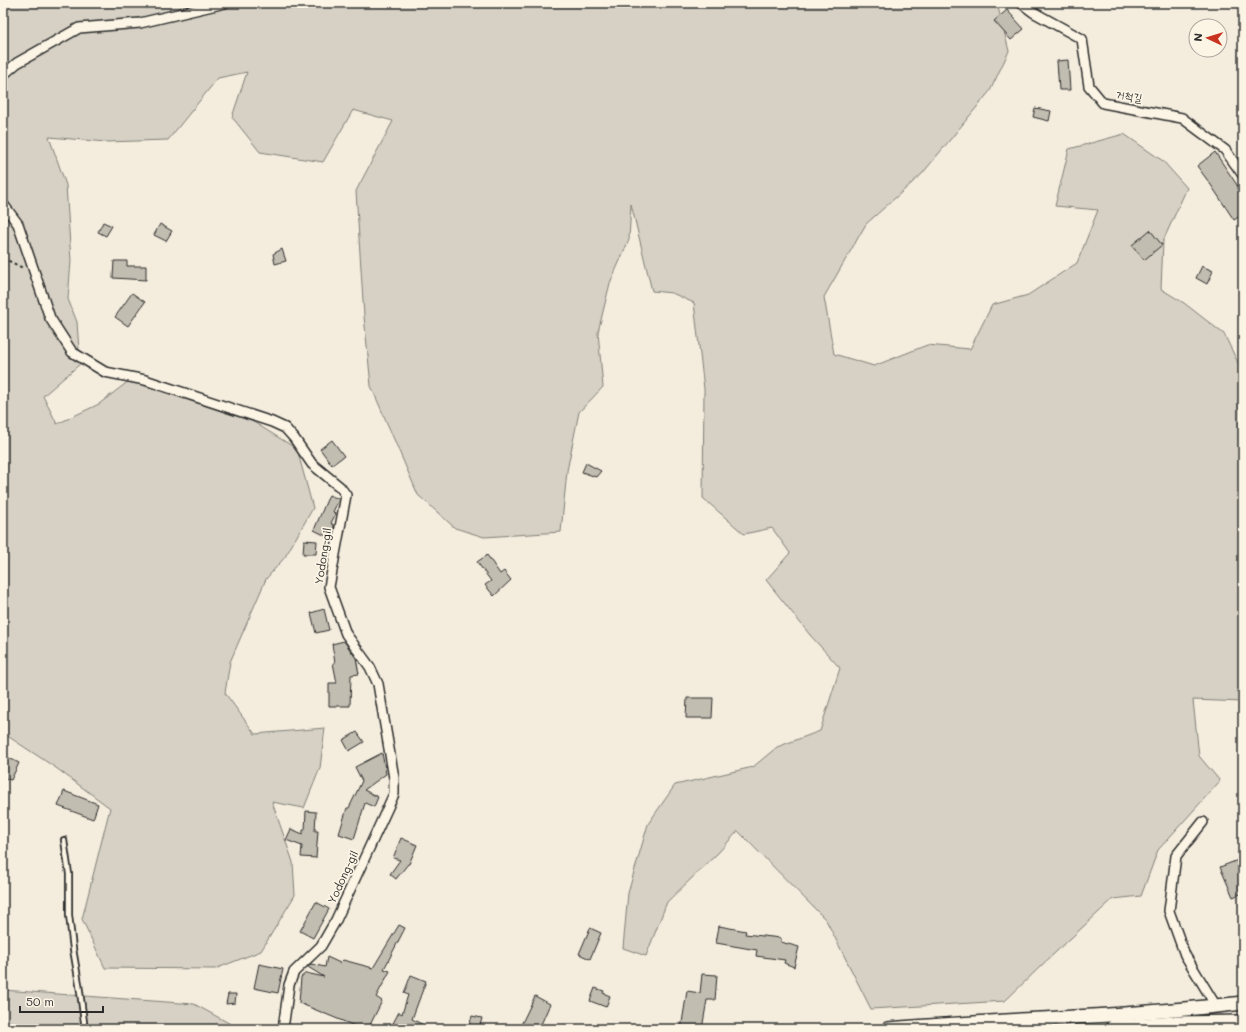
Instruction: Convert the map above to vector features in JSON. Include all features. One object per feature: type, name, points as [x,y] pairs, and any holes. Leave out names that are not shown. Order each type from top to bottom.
[{"type":"highway","points":[[1114,1029],[1176,1025],[1243,1024]]},
{"type":"highway","points":[[1193,1029],[1243,1024]]},
{"type":"street","points":[[3,75],[17,63],[80,28],[140,23],[225,3]]},
{"type":"street","name":"거척길","points":[[1021,3],[1033,12],[1082,39],[1089,86],[1103,103],[1182,118],[1225,150],[1243,175]]},
{"type":"street","points":[[3,204],[18,224],[36,275]]},
{"type":"street","name":"Yodong-gil","points":[[36,275],[50,318],[72,352],[105,372],[145,380],[272,422],[285,428],[294,438],[312,464],[340,487],[346,495],[328,588],[346,634],[370,667],[378,684],[394,778],[394,794],[336,920],[320,946],[294,972],[289,984],[283,1029]]},
{"type":"street","points":[[1203,822],[1176,856],[1169,911],[1185,955],[1216,1006]]},
{"type":"street","points":[[888,1029],[952,1023],[1098,1016],[1243,1003]]},
{"type":"lane","points":[[64,840],[69,874],[73,949],[84,1022],[83,1029]]},
{"type":"path","points":[[3,258],[36,275]]},
{"type":"shaded area","points":[[3,3],[997,3],[1009,51],[990,91],[922,174],[866,224],[824,297],[834,354],[874,366],[927,345],[970,349],[992,305],[1028,295],[1077,263],[1098,210],[1055,206],[1069,149],[1124,134],[1163,161],[1187,188],[1163,241],[1161,289],[1184,303],[1224,334],[1243,373],[1243,702],[1193,700],[1199,756],[1220,781],[1158,850],[1141,896],[1113,899],[1005,1001],[871,1009],[826,920],[738,831],[718,853],[667,902],[646,956],[623,948],[628,893],[648,824],[675,785],[753,767],[777,747],[820,731],[840,668],[810,635],[766,580],[790,553],[772,528],[744,534],[703,498],[704,389],[694,303],[672,293],[652,291],[631,204],[629,240],[610,283],[598,332],[603,387],[579,412],[567,471],[561,532],[484,537],[455,528],[418,495],[371,386],[364,316],[356,191],[393,121],[353,110],[323,162],[260,152],[232,117],[247,72],[218,78],[168,140],[106,142],[49,137],[66,185],[71,261],[68,299],[77,322],[80,364],[43,396],[57,424],[99,404],[134,377],[247,418],[297,449],[313,508],[285,557],[266,579],[230,662],[225,693],[255,734],[325,728],[320,768],[304,808],[272,802],[293,862],[295,895],[261,951],[215,969],[105,968],[82,919],[110,808],[56,768],[3,733]]},
{"type":"shaded area","points":[[3,990],[194,1004],[236,1027],[237,1029],[3,1029]]},
{"type":"building","points":[[1007,10],[1024,29],[1011,40],[994,21]]},
{"type":"building","points":[[1068,60],[1070,90],[1059,90],[1057,61]]},
{"type":"building","points":[[1035,108],[1051,111],[1049,121],[1033,117]]},
{"type":"building","points":[[1215,152],[1243,194],[1243,214],[1234,220],[1197,166]]},
{"type":"building","points":[[103,222],[112,226],[106,236],[98,232]]},
{"type":"building","points":[[160,224],[172,231],[166,241],[154,235]]},
{"type":"building","points":[[1150,230],[1162,245],[1144,260],[1132,245]]},
{"type":"building","points":[[282,249],[286,261],[275,264],[273,254]]},
{"type":"building","points":[[114,261],[127,261],[127,266],[146,266],[146,280],[113,278]]},
{"type":"building","points":[[1202,266],[1213,271],[1207,284],[1196,278]]},
{"type":"building","points":[[132,293],[145,302],[128,326],[115,317]]},
{"type":"building","points":[[332,440],[344,456],[332,465],[320,449]]},
{"type":"building","points":[[586,463],[601,471],[596,477],[582,472]]},
{"type":"building","points":[[329,495],[339,499],[333,512],[336,513],[331,523],[334,525],[334,528],[332,533],[328,532],[326,536],[314,530]]},
{"type":"building","points":[[304,540],[317,541],[316,554],[303,554]]},
{"type":"building","points":[[487,555],[500,574],[504,571],[511,580],[494,596],[485,585],[491,581],[477,562]]},
{"type":"building","points":[[324,609],[329,630],[316,633],[311,613]]},
{"type":"building","points":[[344,641],[356,658],[359,674],[351,675],[350,706],[329,706],[329,683],[337,683],[333,663],[335,663],[332,644]]},
{"type":"building","points":[[687,698],[713,698],[712,718],[686,718]]},
{"type":"building","points":[[357,732],[364,742],[349,751],[343,740]]},
{"type":"building","points":[[382,753],[386,774],[364,790],[378,797],[374,807],[365,803],[354,839],[339,834],[347,808],[349,808],[362,781],[355,767]]},
{"type":"building","points":[[3,755],[19,763],[11,780],[3,778]]},
{"type":"building","points":[[64,791],[98,804],[93,819],[58,806]]},
{"type":"building","points":[[306,811],[316,812],[315,831],[318,831],[316,858],[301,857],[302,846],[286,840],[291,829],[303,834],[303,830],[305,830]]},
{"type":"building","points":[[401,838],[417,845],[409,864],[396,879],[390,874],[400,860],[393,858]]},
{"type":"building","points":[[1238,860],[1240,866],[1243,864],[1243,893],[1233,897],[1220,867]]},
{"type":"building","points":[[316,902],[329,909],[313,938],[300,931]]},
{"type":"building","points":[[399,925],[405,928],[384,969],[390,971],[376,997],[382,1001],[368,1029],[362,1029],[299,1003],[301,977],[306,973],[324,977],[308,967],[311,964],[325,967],[327,957],[340,963],[343,960],[373,968]]},
{"type":"building","points":[[719,926],[746,931],[745,934],[781,938],[781,942],[799,947],[794,967],[784,963],[785,960],[756,956],[757,950],[716,943]]},
{"type":"building","points":[[590,928],[601,933],[590,959],[579,954]]},
{"type":"building","points":[[259,964],[283,969],[278,993],[254,988]]},
{"type":"building","points":[[702,974],[717,975],[715,1000],[707,1000],[702,1029],[681,1029],[687,991],[700,993]]},
{"type":"building","points":[[411,975],[426,981],[412,1019],[431,1029],[390,1029],[399,1012],[402,1014],[408,995],[404,993]]},
{"type":"building","points":[[595,988],[604,991],[603,993],[610,996],[606,1007],[590,1001]]},
{"type":"building","points":[[228,994],[236,994],[235,1003],[226,1004]]},
{"type":"building","points":[[535,996],[550,1004],[539,1029],[529,1029],[521,1025]]},
{"type":"building","points":[[472,1016],[482,1018],[479,1029],[468,1029]]}]
